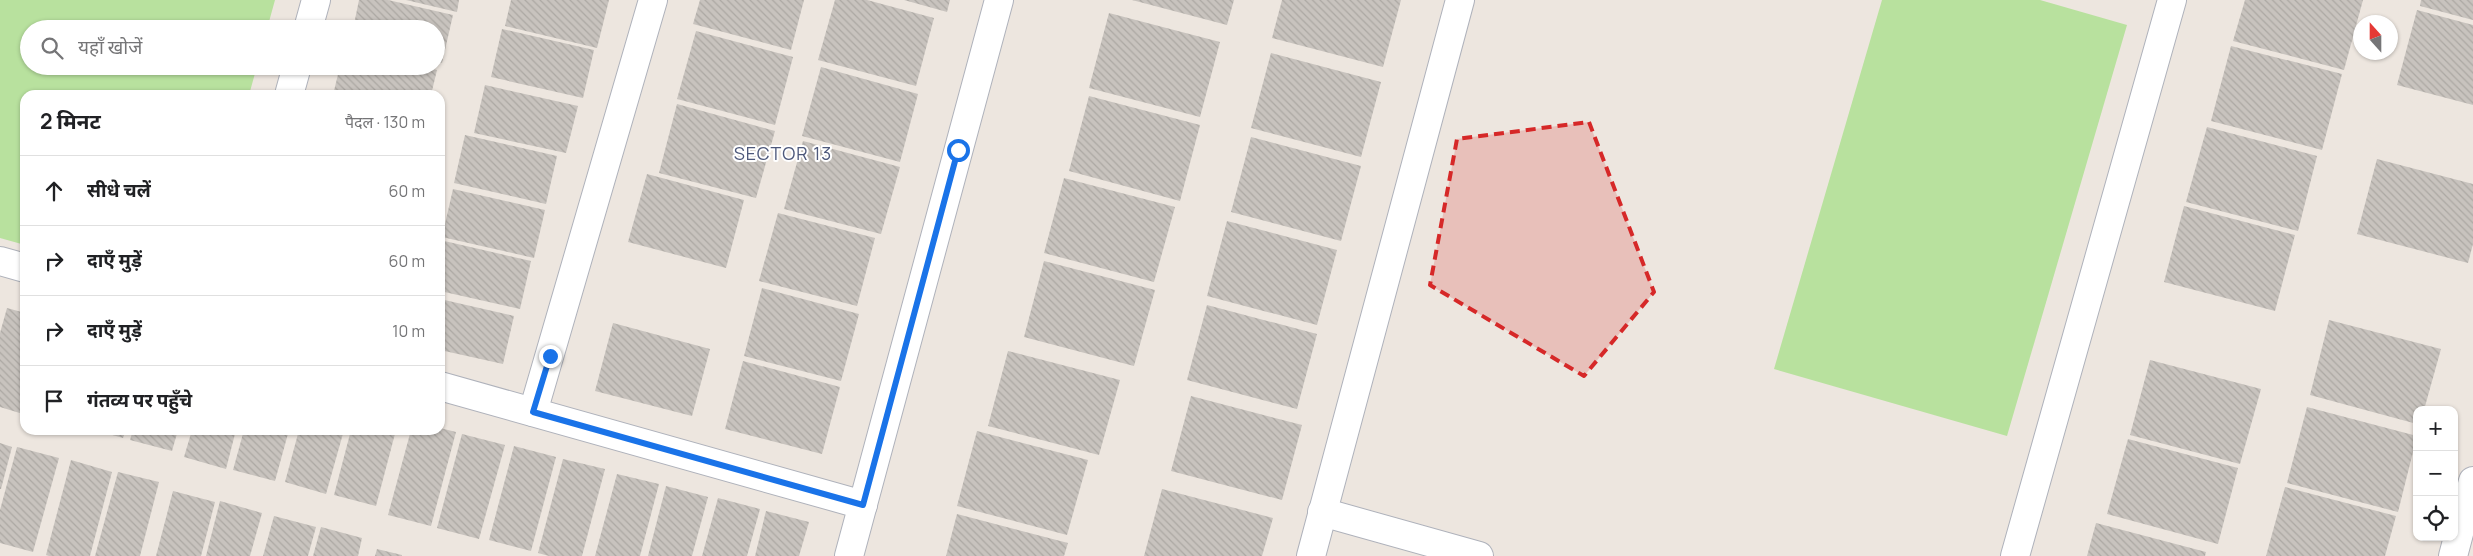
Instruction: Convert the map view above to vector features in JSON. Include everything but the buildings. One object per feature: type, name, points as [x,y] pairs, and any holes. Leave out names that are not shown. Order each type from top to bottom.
[{"type":"street","points":[[310,20],[316,0]]},
{"type":"street","points":[[533,412],[653,0]]},
{"type":"street","points":[[849,556],[999,0]]},
{"type":"street","points":[[1311,556],[1460,0]]},
{"type":"street","points":[[2015,556],[2165,2]]},
{"type":"street","points":[[290,90],[295,75]]},
{"type":"street","points":[[0,261],[20,267]]},
{"type":"street","points":[[445,387],[863,505]]},
{"type":"street","points":[[2453,556],[2473,482]]},
{"type":"street","points":[[1322,512],[1479,556]]},
{"type":"highlighted area","points":[[1589,122],[1654,292],[1584,376],[1430,285],[1457,139]]},
{"type":"green space","points":[[0,0],[275,0],[269,20],[20,20],[20,75],[255,75],[250,90],[20,90],[20,244],[0,238]]},
{"type":"green space","points":[[1882,0],[2040,0],[2127,25],[2007,436],[1774,369]]},
{"type":"district","name":"SECTOR 13","points":[[783,153]]},
{"type":"route","points":[[550,356],[533,412],[863,505],[958,150]]}]
